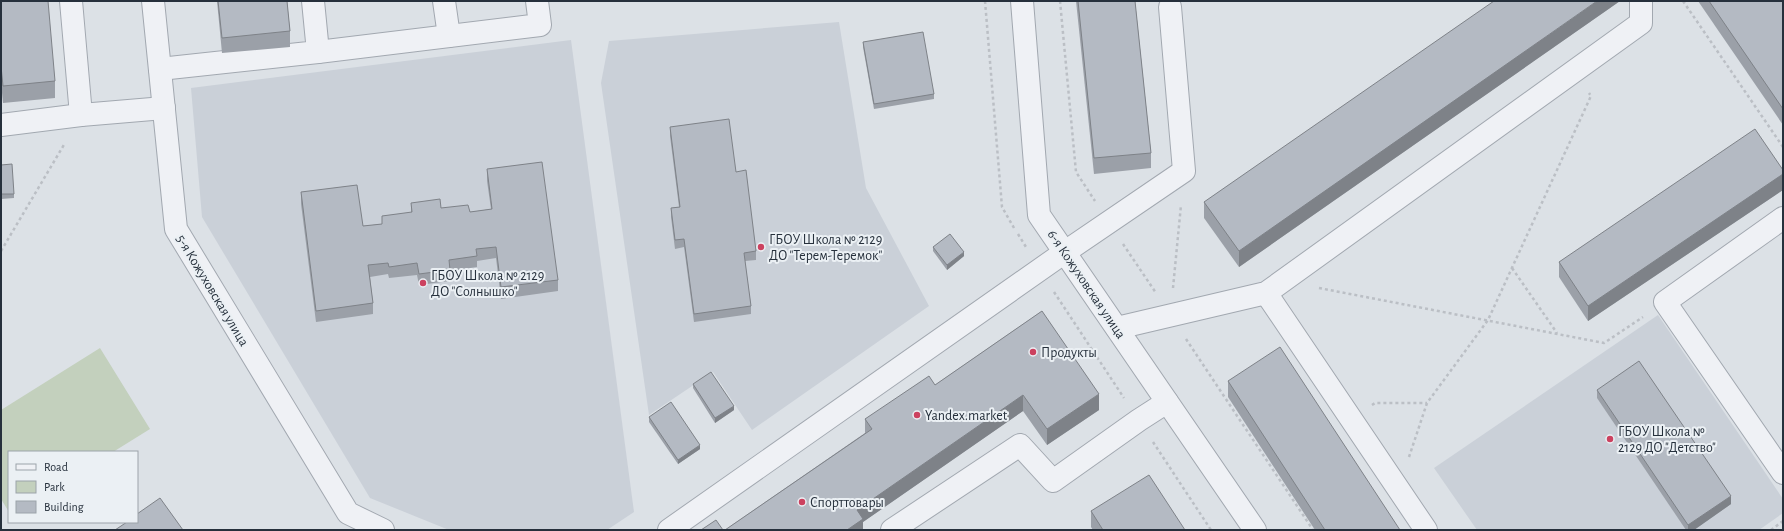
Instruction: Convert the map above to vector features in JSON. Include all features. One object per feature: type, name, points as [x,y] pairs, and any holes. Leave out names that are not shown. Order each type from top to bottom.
[{"type":"street","points":[[71,1],[81,115]]},
{"type":"street","name":"5-я Кожуховская улица","points":[[153,1],[176,229],[348,513],[383,530]]},
{"type":"street","points":[[313,1],[318,52]]},
{"type":"street","points":[[444,1],[449,36]]},
{"type":"street","points":[[160,69],[318,52],[540,25],[537,1]]},
{"type":"street","name":"6-я Кожуховская улица","points":[[1022,1],[1039,215],[1255,530]]},
{"type":"street","points":[[1117,328],[1274,287],[1641,23],[1641,1]]},
{"type":"street","points":[[669,530],[1065,252],[1184,171],[1170,7]]},
{"type":"street","points":[[1,125],[81,115],[164,108]]},
{"type":"street","points":[[1783,218],[1665,302],[1783,473]]},
{"type":"street","points":[[1274,287],[1426,530]]},
{"type":"street","points":[[892,530],[1020,445],[1053,481],[1138,420],[1168,402]]},
{"type":"path","points":[[1060,1],[1076,172],[1313,530]]},
{"type":"path","points":[[1683,1],[1783,147]]},
{"type":"path","points":[[1419,426],[1427,403],[1488,320],[1592,96]]},
{"type":"path","points":[[1,251],[81,115]]},
{"type":"path","points":[[1171,315],[1184,171]]},
{"type":"path","points":[[1512,268],[1557,334]]},
{"type":"path","points":[[1274,287],[1488,320],[1604,343],[1665,302]]},
{"type":"path","points":[[1376,403],[1427,403]]},
{"type":"path","points":[[1771,530],[1783,521]]},
{"type":"shaded area","name":"ГБОУ Школа № 2129 ДО \"Терем-Теремок\"","points":[[839,22],[866,188],[929,306],[752,430],[713,372],[649,415],[601,83],[609,41]]},
{"type":"shaded area","name":"ГБОУ Школа № 2129 ДО \"Солнышко\"","points":[[571,40],[634,512],[607,530],[449,530],[370,498],[202,217],[191,88]]},
{"type":"shaded area","name":"ГБОУ Школа № 2129 ДО \"Детство\"","points":[[1658,315],[1783,499],[1783,513],[1759,530],[1477,530],[1434,468]]},
{"type":"green space","points":[[100,348],[150,429],[115,451],[8,451],[8,510],[1,499],[1,410]]},
{"type":"building","points":[[1,1],[48,1],[55,81],[3,86],[1,66]]},
{"type":"building","points":[[218,1],[287,1],[290,31],[222,38]]},
{"type":"building","points":[[1078,1],[1135,1],[1151,153],[1094,158]]},
{"type":"building","points":[[1494,1],[1597,1],[1239,251],[1204,202]]},
{"type":"building","points":[[1709,1],[1783,2],[1783,109]]},
{"type":"building","points":[[923,32],[934,94],[874,104],[863,42]]},
{"type":"building","points":[[729,119],[736,172],[746,170],[756,251],[744,253],[751,306],[694,314],[684,239],[675,240],[671,208],[680,207],[670,127]]},
{"type":"building","points":[[1755,129],[1783,170],[1783,174],[1588,306],[1559,262]]},
{"type":"building","points":[[542,162],[558,280],[501,287],[496,247],[476,249],[477,256],[449,260],[450,270],[419,274],[417,263],[389,267],[388,263],[368,265],[373,303],[316,311],[301,192],[357,185],[363,226],[382,224],[382,216],[412,212],[411,203],[440,199],[441,208],[468,205],[470,212],[492,209],[487,169]]},
{"type":"building","points":[[12,164],[14,194],[1,194],[1,165]]},
{"type":"building","points":[[950,234],[964,252],[947,265],[933,247]]},
{"type":"building","points":[[1042,311],[1099,394],[1047,429],[1023,395],[857,510],[863,519],[847,530],[725,530],[872,429],[865,419],[929,376],[935,385]]},
{"type":"building","points":[[1280,347],[1400,530],[1325,530],[1228,381]]},
{"type":"building","points":[[1639,361],[1731,496],[1688,525],[1597,390]]},
{"type":"building","points":[[711,372],[734,406],[715,418],[693,384]]},
{"type":"building","points":[[671,402],[700,445],[678,460],[649,417]]},
{"type":"building","points":[[1149,475],[1185,530],[1103,530],[1091,511]]},
{"type":"building","points":[[160,498],[183,530],[115,530],[126,523],[138,523],[138,513]]},
{"type":"building","points":[[716,520],[723,530],[701,530]]},
{"type":"place","name":"ГБОУ Школа № 2129 ДО \"Терем-Теремок\"","points":[[761,247]]},
{"type":"place","name":"ГБОУ Школа № 2129 ДО \"Солнышко\"","points":[[423,283]]},
{"type":"place","name":"Продукты","points":[[1033,352]]},
{"type":"place","name":"Yandex.market","points":[[917,415]]},
{"type":"place","name":"ГБОУ Школа № 2129 ДО \"Детство\"","points":[[1610,439]]},
{"type":"place","name":"Спорттовары","points":[[802,502]]}]
